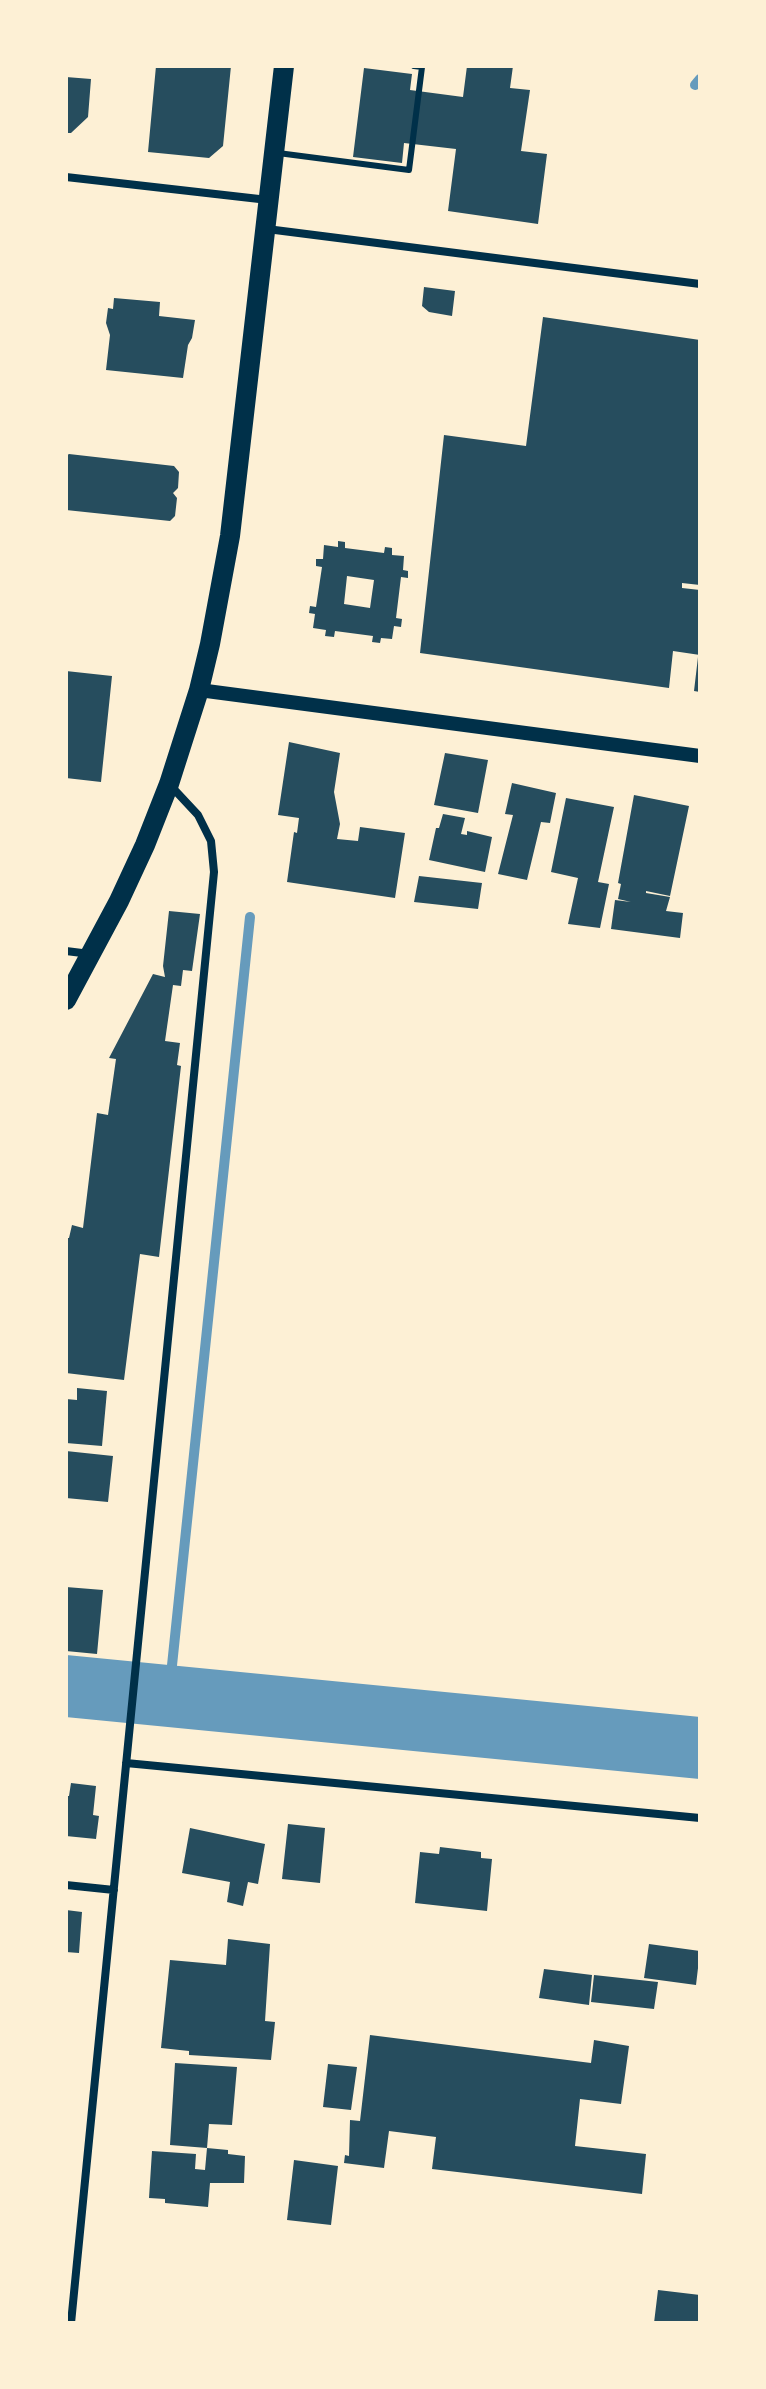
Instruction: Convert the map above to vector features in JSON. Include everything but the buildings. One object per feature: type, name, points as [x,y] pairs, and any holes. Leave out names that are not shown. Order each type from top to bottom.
[{"type":"main road","points":[[66,1000],[145,845],[169,784],[199,690],[222,591],[230,536],[284,66]]},
{"type":"street","points":[[66,177],[269,200]]},
{"type":"street","points":[[266,228],[700,284]]},
{"type":"street","points":[[199,690],[700,756]]},
{"type":"street","points":[[71,2323],[214,872],[211,841],[198,815],[169,784]]},
{"type":"street","points":[[66,951],[91,954]]},
{"type":"street","points":[[126,1763],[700,1818]]},
{"type":"street","points":[[66,1885],[114,1890]]},
{"type":"lane","points":[[274,153],[409,170],[422,67],[414,66]]},
{"type":"waterway","points":[[695,85],[700,79]]},
{"type":"waterway","points":[[169,1694],[250,917]]},
{"type":"waterway","points":[[66,1686],[700,1748]]}]
